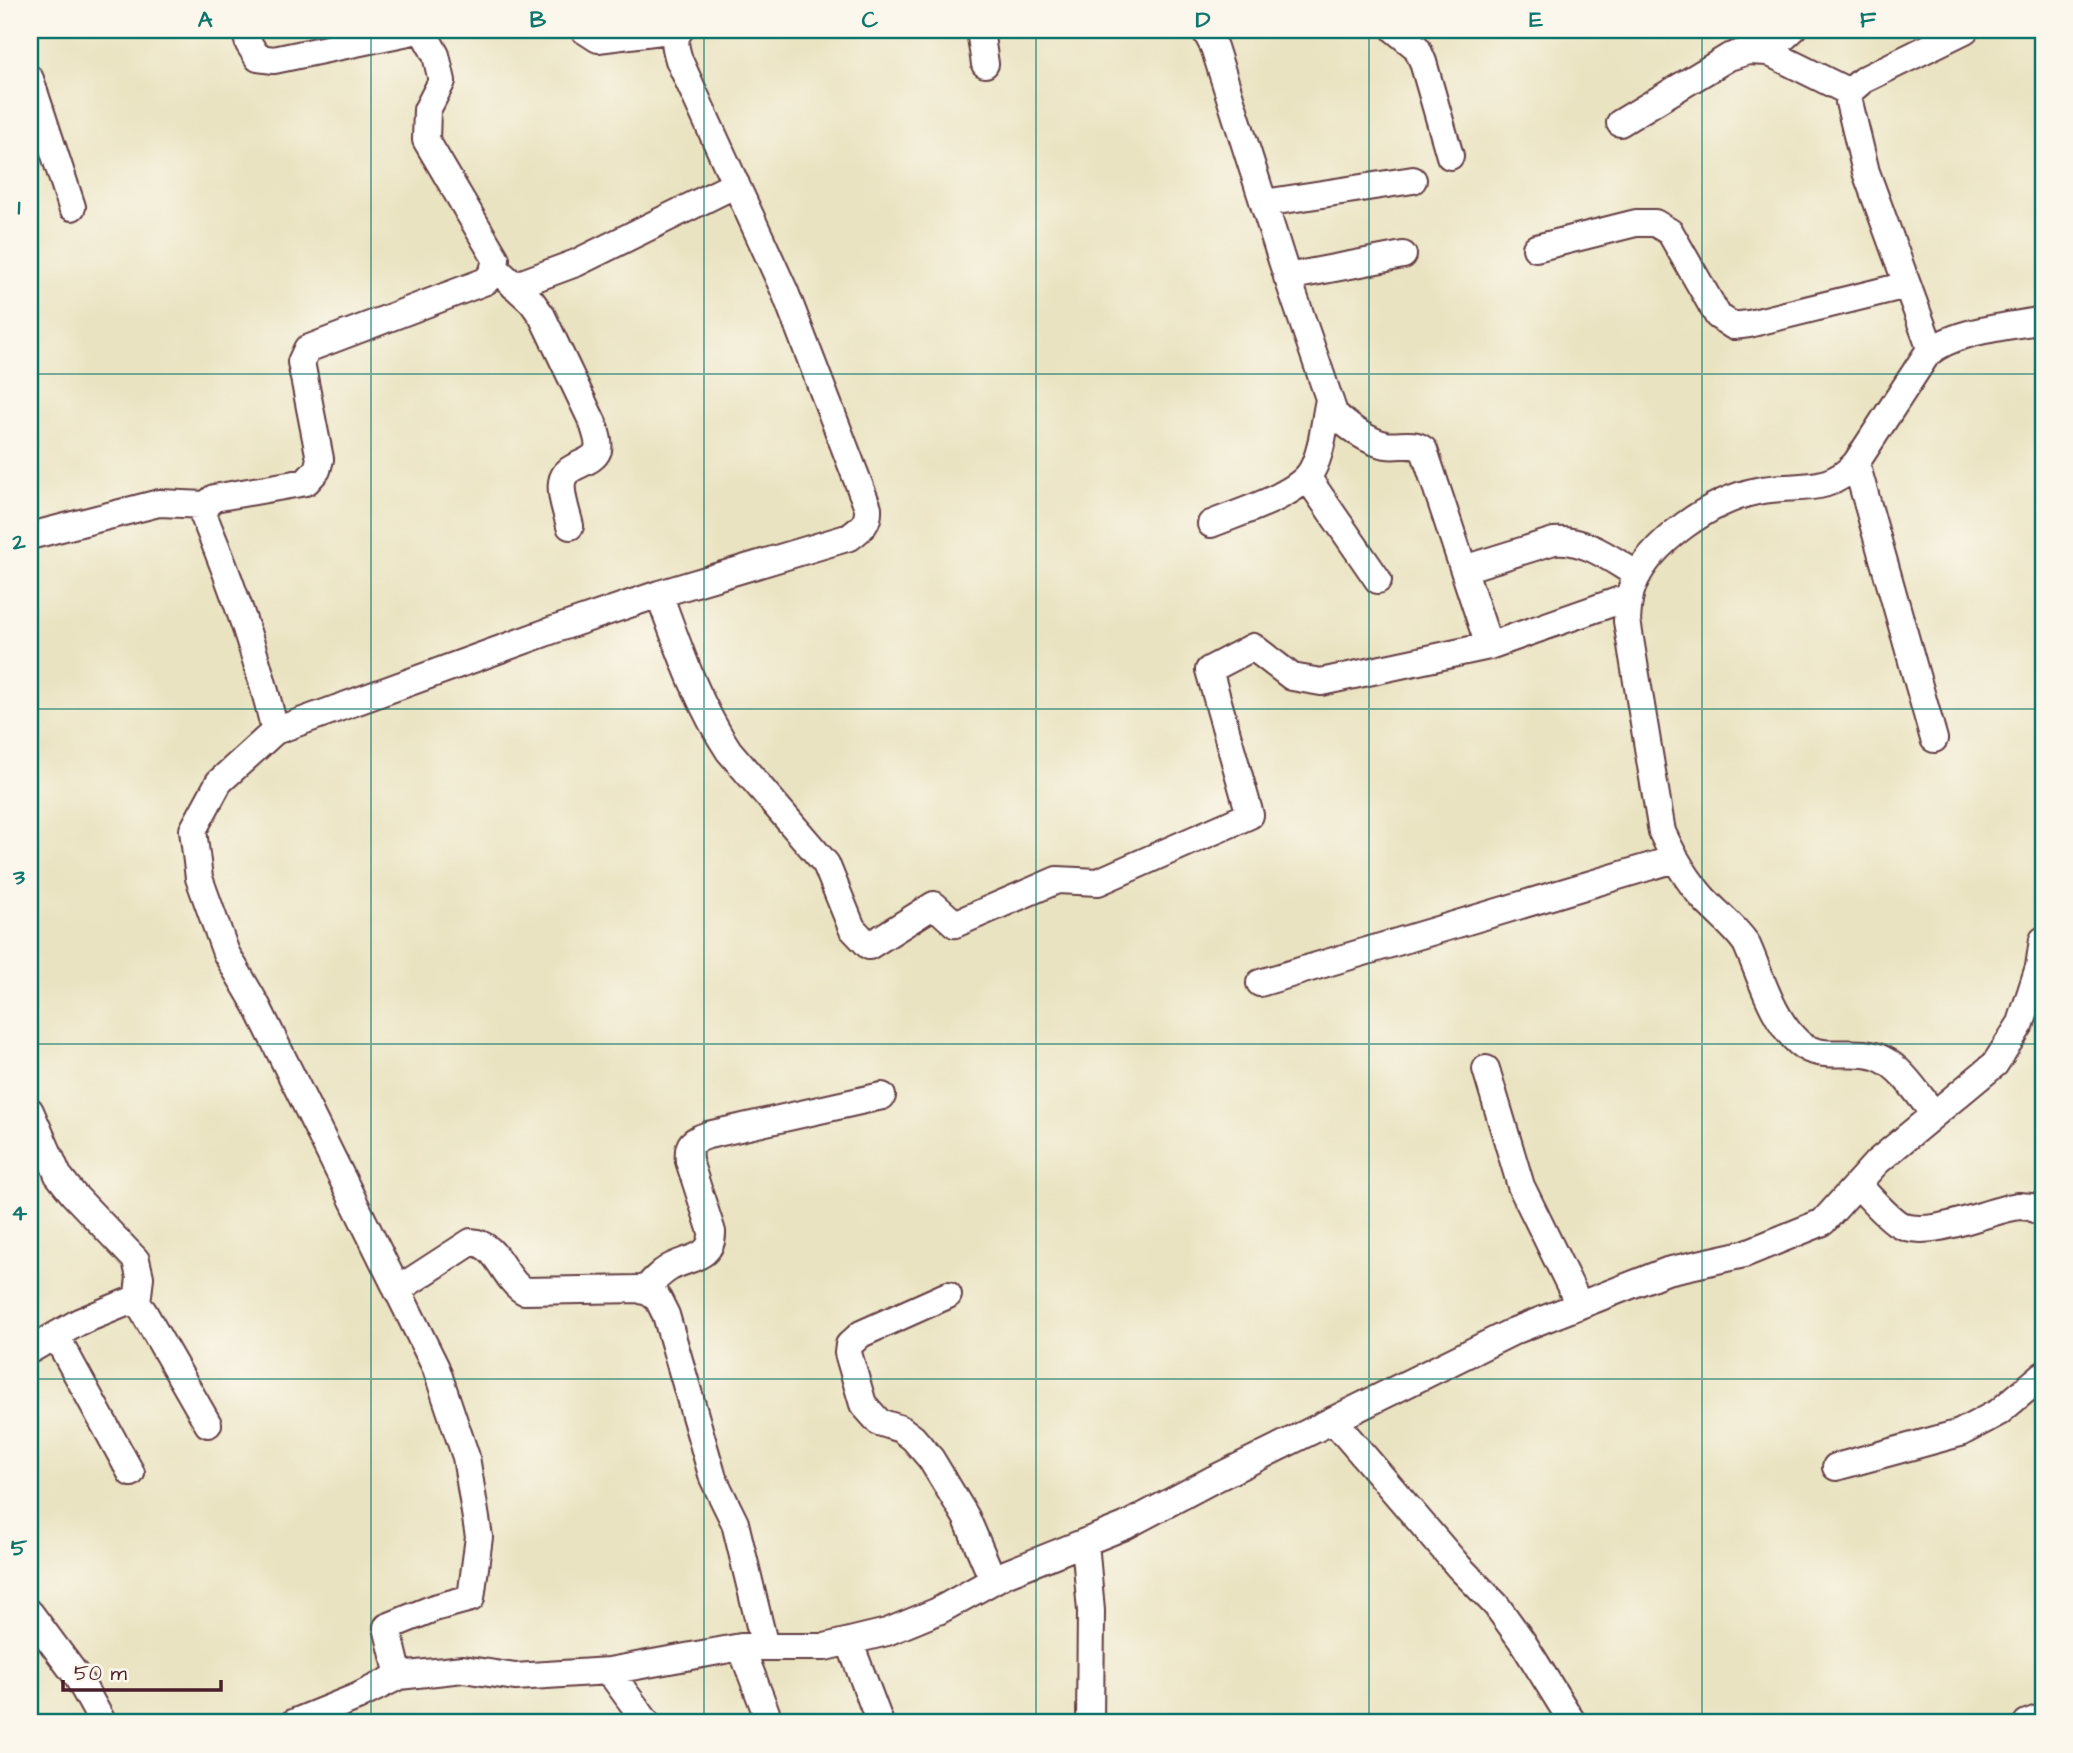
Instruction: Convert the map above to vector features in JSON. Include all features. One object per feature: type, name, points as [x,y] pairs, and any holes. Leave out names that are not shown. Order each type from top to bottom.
[{"type":"street","points":[[245,30],[249,44],[258,58],[274,60],[420,30],[436,55],[442,81],[427,110],[426,140],[496,259],[486,281],[307,349],[301,362],[320,459],[317,470],[306,482],[214,498],[206,505],[203,514],[223,560],[275,731]]},
{"type":"street","points":[[584,30],[598,39],[669,30]]},
{"type":"street","points":[[399,1676],[387,1628],[435,1608],[471,1598],[479,1537],[466,1457],[436,1368],[269,1030],[226,953],[199,878],[193,830],[219,782],[275,731],[541,634],[659,594],[850,537],[863,528],[869,518],[868,508],[785,292],[679,60],[675,44],[680,30]]},
{"type":"street","points":[[980,30],[985,64]]},
{"type":"street","points":[[1205,30],[1214,47],[1329,400],[1341,421],[1378,443],[1390,446],[1411,444],[1424,450],[1489,646]]},
{"type":"street","points":[[1768,52],[1792,30]]},
{"type":"street","points":[[1931,350],[1866,172],[1849,92],[1863,80],[1965,30]]},
{"type":"street","points":[[1408,32],[1423,62],[1450,156]]},
{"type":"street","points":[[1620,123],[1729,57],[1748,51],[1768,52],[1849,92]]},
{"type":"street","points":[[30,79],[72,207]]},
{"type":"street","points":[[1264,203],[1413,180]]},
{"type":"street","points":[[514,286],[576,263],[736,184]]},
{"type":"street","points":[[1536,248],[1636,223],[1655,223],[1670,232],[1718,316],[1733,326],[1907,285]]},
{"type":"street","points":[[1287,277],[1403,255]]},
{"type":"street","points":[[494,267],[542,316],[593,423],[598,450],[592,458],[564,476],[562,485],[570,526]]},
{"type":"street","points":[[1934,1114],[1898,1071],[1882,1059],[1868,1055],[1811,1050],[1800,1044],[1782,1025],[1746,943],[1702,897],[1675,859],[1662,832],[1628,621],[1633,586],[1653,551],[1672,534],[1740,495],[1760,490],[1819,485],[1845,476],[1913,374],[1937,345],[1956,337],[2043,320]]},
{"type":"street","points":[[1211,523],[1286,492],[1307,477],[1312,471],[1319,447],[1329,400]]},
{"type":"street","points":[[1856,463],[1934,739]]},
{"type":"street","points":[[1307,477],[1378,580]]},
{"type":"street","points":[[30,536],[159,503],[206,505]]},
{"type":"street","points":[[1464,569],[1554,541],[1570,540],[1580,543],[1633,586]]},
{"type":"street","points":[[659,594],[696,692],[715,730],[729,751],[826,864],[852,928],[869,946],[934,905],[956,924],[1058,880],[1098,882],[1250,815],[1209,670],[1253,647],[1292,677],[1321,682],[1489,646],[1633,586]]},
{"type":"street","points":[[1260,983],[1675,859]]},
{"type":"street","points":[[293,1723],[358,1698],[399,1676],[463,1669],[515,1677],[609,1671],[753,1647],[825,1647],[887,1632],[938,1611],[1005,1574],[1125,1526],[1212,1480],[1514,1331],[1667,1271],[1744,1254],[1823,1222],[1878,1161],[1995,1064],[2021,1023],[2039,967],[2043,940]]},
{"type":"street","points":[[1486,1069],[1521,1186],[1579,1304]]},
{"type":"street","points":[[645,1291],[654,1278],[671,1266],[704,1254],[713,1240],[690,1161],[688,1150],[691,1143],[708,1135],[882,1096]]},
{"type":"street","points":[[30,1111],[58,1175],[136,1260],[140,1277],[137,1304]]},
{"type":"street","points":[[1858,1185],[1898,1224],[1914,1229],[1937,1228],[2019,1206],[2031,1207],[2043,1213]]},
{"type":"street","points":[[397,1290],[471,1242],[489,1249],[524,1291],[645,1291],[658,1299],[666,1315],[713,1478],[734,1523],[753,1647],[770,1723]]},
{"type":"street","points":[[948,1295],[861,1334],[849,1345],[848,1353],[863,1405],[879,1422],[901,1429],[913,1438],[931,1459],[966,1517],[993,1580]]},
{"type":"street","points":[[30,1350],[79,1322],[128,1302],[137,1304],[144,1311],[208,1424]]},
{"type":"street","points":[[55,1336],[131,1474]]},
{"type":"street","points":[[1836,1467],[1959,1433],[1999,1412],[2043,1375]]},
{"type":"street","points":[[1333,1420],[1459,1567],[1496,1605],[1522,1641],[1573,1723]]},
{"type":"street","points":[[1085,1542],[1091,1611],[1090,1723]]},
{"type":"street","points":[[30,1613],[78,1678],[103,1723]]},
{"type":"street","points":[[849,1641],[880,1723]]},
{"type":"street","points":[[609,1671],[648,1723]]},
{"type":"street","points":[[2027,1723],[2043,1717]]}]
